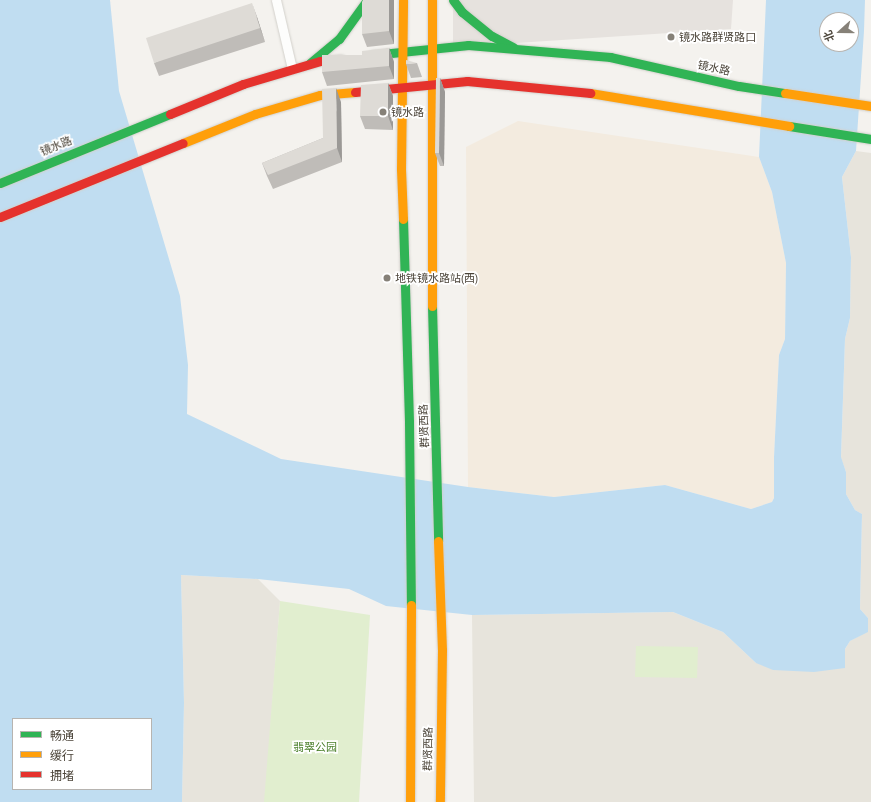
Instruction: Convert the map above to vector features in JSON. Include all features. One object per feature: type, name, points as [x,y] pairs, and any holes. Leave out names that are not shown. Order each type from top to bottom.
[{"type":"main road","points":[[306,66],[339,39],[364,6],[366,0]]},
{"type":"main road","name":"群贤西路","points":[[403,0],[401,169],[409,422],[411,649],[410,802]]},
{"type":"main road","name":"群贤西路","points":[[432,0],[432,343],[436,422],[442,650],[440,802]]},
{"type":"main road","points":[[453,0],[462,12],[492,36],[516,49]]},
{"type":"main road","name":"镜水路","points":[[365,56],[468,46],[610,57],[740,86],[870,105]]},
{"type":"main road","name":"镜水路","points":[[0,182],[243,84],[320,62],[350,58]]},
{"type":"main road","points":[[0,217],[255,114],[320,95],[468,81],[609,95],[742,119],[871,139]]},
{"type":"street","points":[[276,0],[292,69]]},
{"type":"shaded area","points":[[453,0],[733,0],[731,29],[453,47]]},
{"type":"shaded area","points":[[518,121],[759,157],[772,192],[786,263],[785,339],[779,355],[774,457],[774,498],[772,502],[751,509],[665,485],[554,497],[468,487],[466,147]]},
{"type":"shaded area","points":[[856,151],[871,153],[871,802],[474,802],[472,615],[673,612],[723,632],[756,663],[844,660],[845,649],[850,641],[861,635],[868,618],[860,609],[862,514],[855,510],[846,494],[846,472],[841,458],[845,339],[850,318],[851,257],[842,177]]},
{"type":"shaded area","points":[[181,575],[258,579],[280,601],[265,802],[182,802],[184,703]]},
{"type":"green space","name":"翡翠公园","points":[[280,601],[370,615],[359,802],[264,802]]},
{"type":"green space","points":[[636,646],[698,647],[697,678],[635,677]]},
{"type":"water","points":[[0,0],[110,0],[119,91],[180,296],[188,365],[187,414],[281,459],[468,487],[554,497],[665,485],[751,509],[772,502],[774,498],[774,457],[779,355],[785,339],[786,263],[772,192],[759,157],[766,0],[865,0],[856,151],[842,177],[851,257],[850,318],[845,339],[841,457],[846,472],[846,494],[855,510],[862,514],[860,609],[868,618],[868,632],[850,641],[845,649],[845,668],[814,672],[773,670],[756,663],[723,632],[673,612],[472,615],[386,606],[349,589],[258,579],[181,575],[184,703],[182,802],[0,802]]},
{"type":"building","points":[[363,0],[389,0],[389,31],[362,34]]},
{"type":"building","points":[[252,3],[260,28],[154,63],[146,38]]},
{"type":"building","points":[[389,48],[389,66],[322,72],[322,55],[362,55],[362,51]]},
{"type":"building","points":[[406,60],[417,63],[406,64]]},
{"type":"building","points":[[436,78],[440,78],[439,153],[435,153]]},
{"type":"building","points":[[388,83],[388,116],[360,116],[361,85]]},
{"type":"building","points":[[336,88],[337,148],[268,175],[262,163],[323,138],[322,89]]},
{"type":"traffic: fast","points":[[310,63],[339,39],[367,0]]},
{"type":"traffic: fast","points":[[453,0],[462,12],[492,36],[513,47]]},
{"type":"traffic: fast","points":[[372,55],[468,45],[610,57],[739,86],[785,93]]},
{"type":"traffic: fast","points":[[0,183],[170,114]]},
{"type":"traffic: fast","points":[[789,126],[871,139]]},
{"type":"traffic: fast","points":[[403,219],[409,422],[411,605]]},
{"type":"traffic: fast","points":[[432,306],[438,541]]},
{"type":"traffic: slow","points":[[403,0],[401,169],[403,219]]},
{"type":"traffic: slow","points":[[432,0],[432,306]]},
{"type":"traffic: slow","points":[[183,143],[255,114],[320,95],[355,92]]},
{"type":"traffic: slow","points":[[590,93],[789,126]]},
{"type":"traffic: slow","points":[[785,93],[871,106]]},
{"type":"traffic: slow","points":[[438,541],[442,650],[440,802]]},
{"type":"traffic: slow","points":[[410,802],[411,605]]},
{"type":"traffic: jam","points":[[170,114],[243,84],[320,61],[341,59]]},
{"type":"traffic: jam","points":[[355,92],[467,81],[590,93]]},
{"type":"traffic: jam","points":[[0,217],[183,143]]},
{"type":"place","name":"镜水路群贤路口","points":[[671,37]]},
{"type":"place","name":"镜水路","points":[[383,112]]},
{"type":"place","name":"地铁镜水路站(西)","points":[[387,278]]}]
